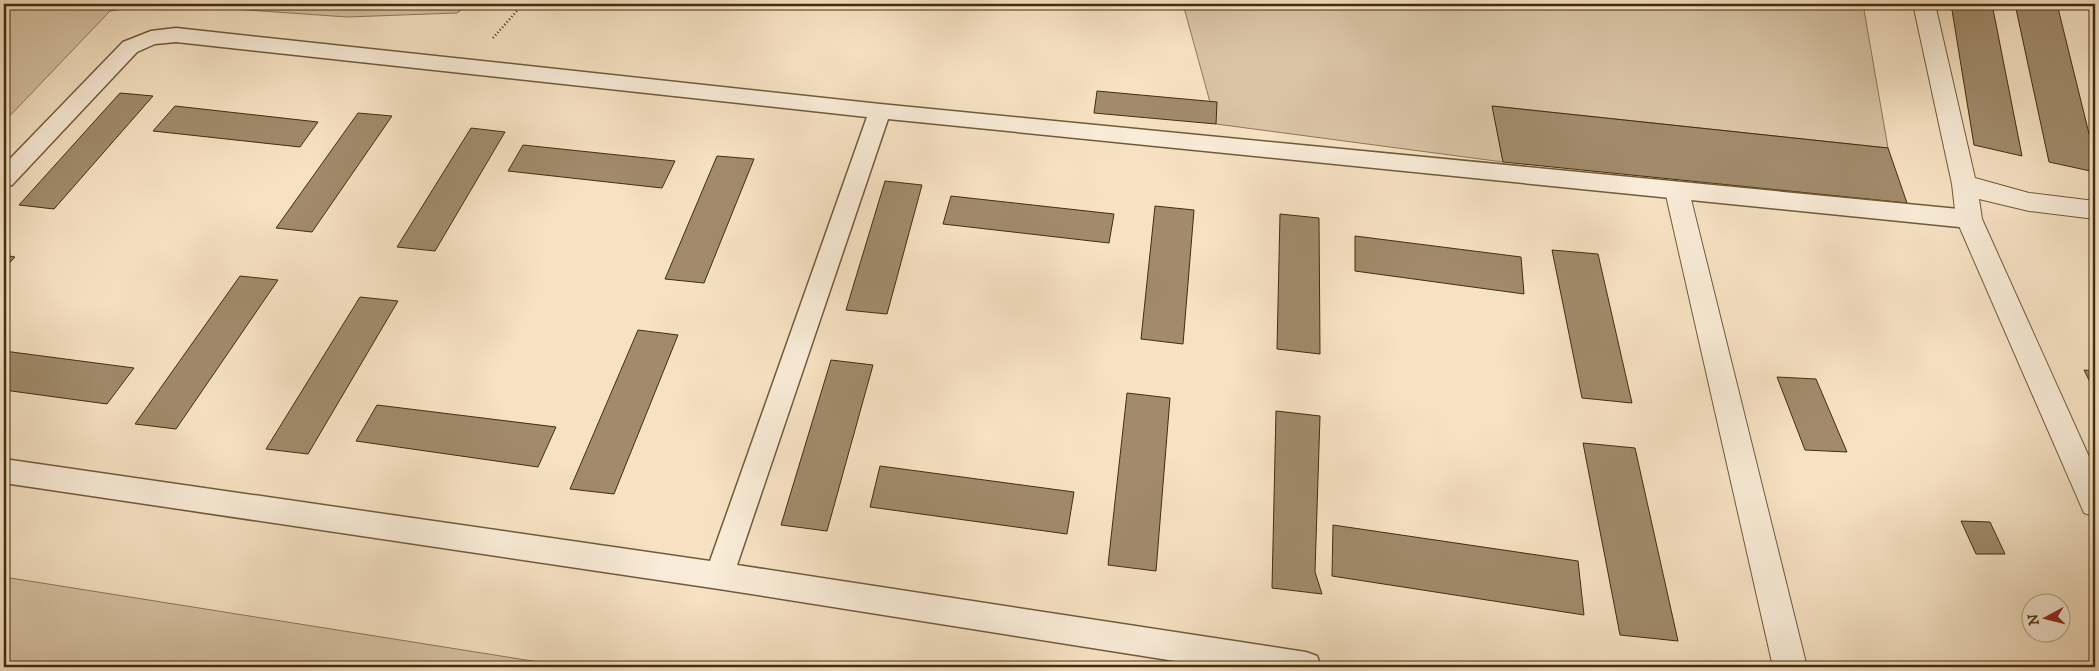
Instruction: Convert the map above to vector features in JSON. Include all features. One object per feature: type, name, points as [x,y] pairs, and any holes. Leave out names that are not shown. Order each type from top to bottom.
[{"type":"street","points":[[1924,4],[1970,219],[2095,503]]},
{"type":"street","points":[[1964,184],[2004,198],[2034,204],[2095,210]]},
{"type":"street","points":[[1677,190],[1790,667]]},
{"type":"lane","points":[[4,179],[130,47],[151,38],[176,35],[880,111],[1970,219]]},
{"type":"lane","points":[[719,576],[880,111]]},
{"type":"lane","points":[[4,471],[719,576],[1306,667]]},
{"type":"path","points":[[467,67],[523,4]]},
{"type":"shaded area","points":[[4,4],[159,4],[110,11],[4,122]]},
{"type":"shaded area","points":[[162,4],[469,4],[457,13],[347,17]]},
{"type":"shaded area","points":[[1183,4],[1863,4],[1888,148],[1493,106],[1503,162],[1216,124]]},
{"type":"shaded area","points":[[4,577],[570,667],[4,667]]},
{"type":"building","points":[[1951,4],[1992,4],[2022,156],[1974,145]]},
{"type":"building","points":[[2015,4],[2057,4],[2095,158],[2095,172],[2049,162]]},
{"type":"building","points":[[1097,91],[1217,102],[1216,124],[1094,113]]},
{"type":"building","points":[[120,93],[153,96],[54,209],[19,205]]},
{"type":"building","points":[[175,106],[318,122],[300,147],[153,131]]},
{"type":"building","points":[[1492,106],[1888,148],[1907,203],[1503,162]]},
{"type":"building","points":[[358,113],[392,116],[312,232],[276,228]]},
{"type":"building","points":[[471,128],[505,132],[435,251],[397,247]]},
{"type":"building","points":[[523,145],[675,161],[662,188],[508,171]]},
{"type":"building","points":[[717,156],[754,159],[704,283],[665,279]]},
{"type":"building","points":[[885,181],[922,185],[887,314],[846,310]]},
{"type":"building","points":[[951,196],[1114,214],[1109,243],[943,224]]},
{"type":"building","points":[[1155,206],[1194,210],[1183,344],[1141,339]]},
{"type":"building","points":[[1280,214],[1319,218],[1320,354],[1277,349]]},
{"type":"building","points":[[1355,236],[1521,257],[1524,294],[1355,271]]},
{"type":"building","points":[[1552,250],[1598,254],[1632,403],[1582,398]]},
{"type":"building","points":[[4,255],[15,257],[4,269]]},
{"type":"building","points":[[240,276],[278,280],[176,429],[135,424]]},
{"type":"building","points":[[360,297],[398,301],[308,454],[266,449]]},
{"type":"building","points":[[638,330],[678,335],[614,494],[570,489]]},
{"type":"building","points":[[4,351],[134,368],[107,404],[4,390]]},
{"type":"building","points":[[831,360],[873,365],[827,531],[781,525]]},
{"type":"building","points":[[2084,370],[2095,371],[2095,392]]},
{"type":"building","points":[[1777,377],[1816,379],[1847,452],[1805,450]]},
{"type":"building","points":[[1127,393],[1170,398],[1156,571],[1108,565]]},
{"type":"building","points":[[377,405],[556,427],[538,467],[356,441]]},
{"type":"building","points":[[1276,411],[1320,416],[1315,572],[1322,594],[1272,588]]},
{"type":"building","points":[[1583,443],[1635,448],[1678,641],[1620,635]]},
{"type":"building","points":[[880,466],[1074,492],[1067,534],[870,507]]},
{"type":"building","points":[[1961,521],[1990,522],[2005,554],[1976,554]]},
{"type":"building","points":[[1333,525],[1578,561],[1584,615],[1332,576]]}]
